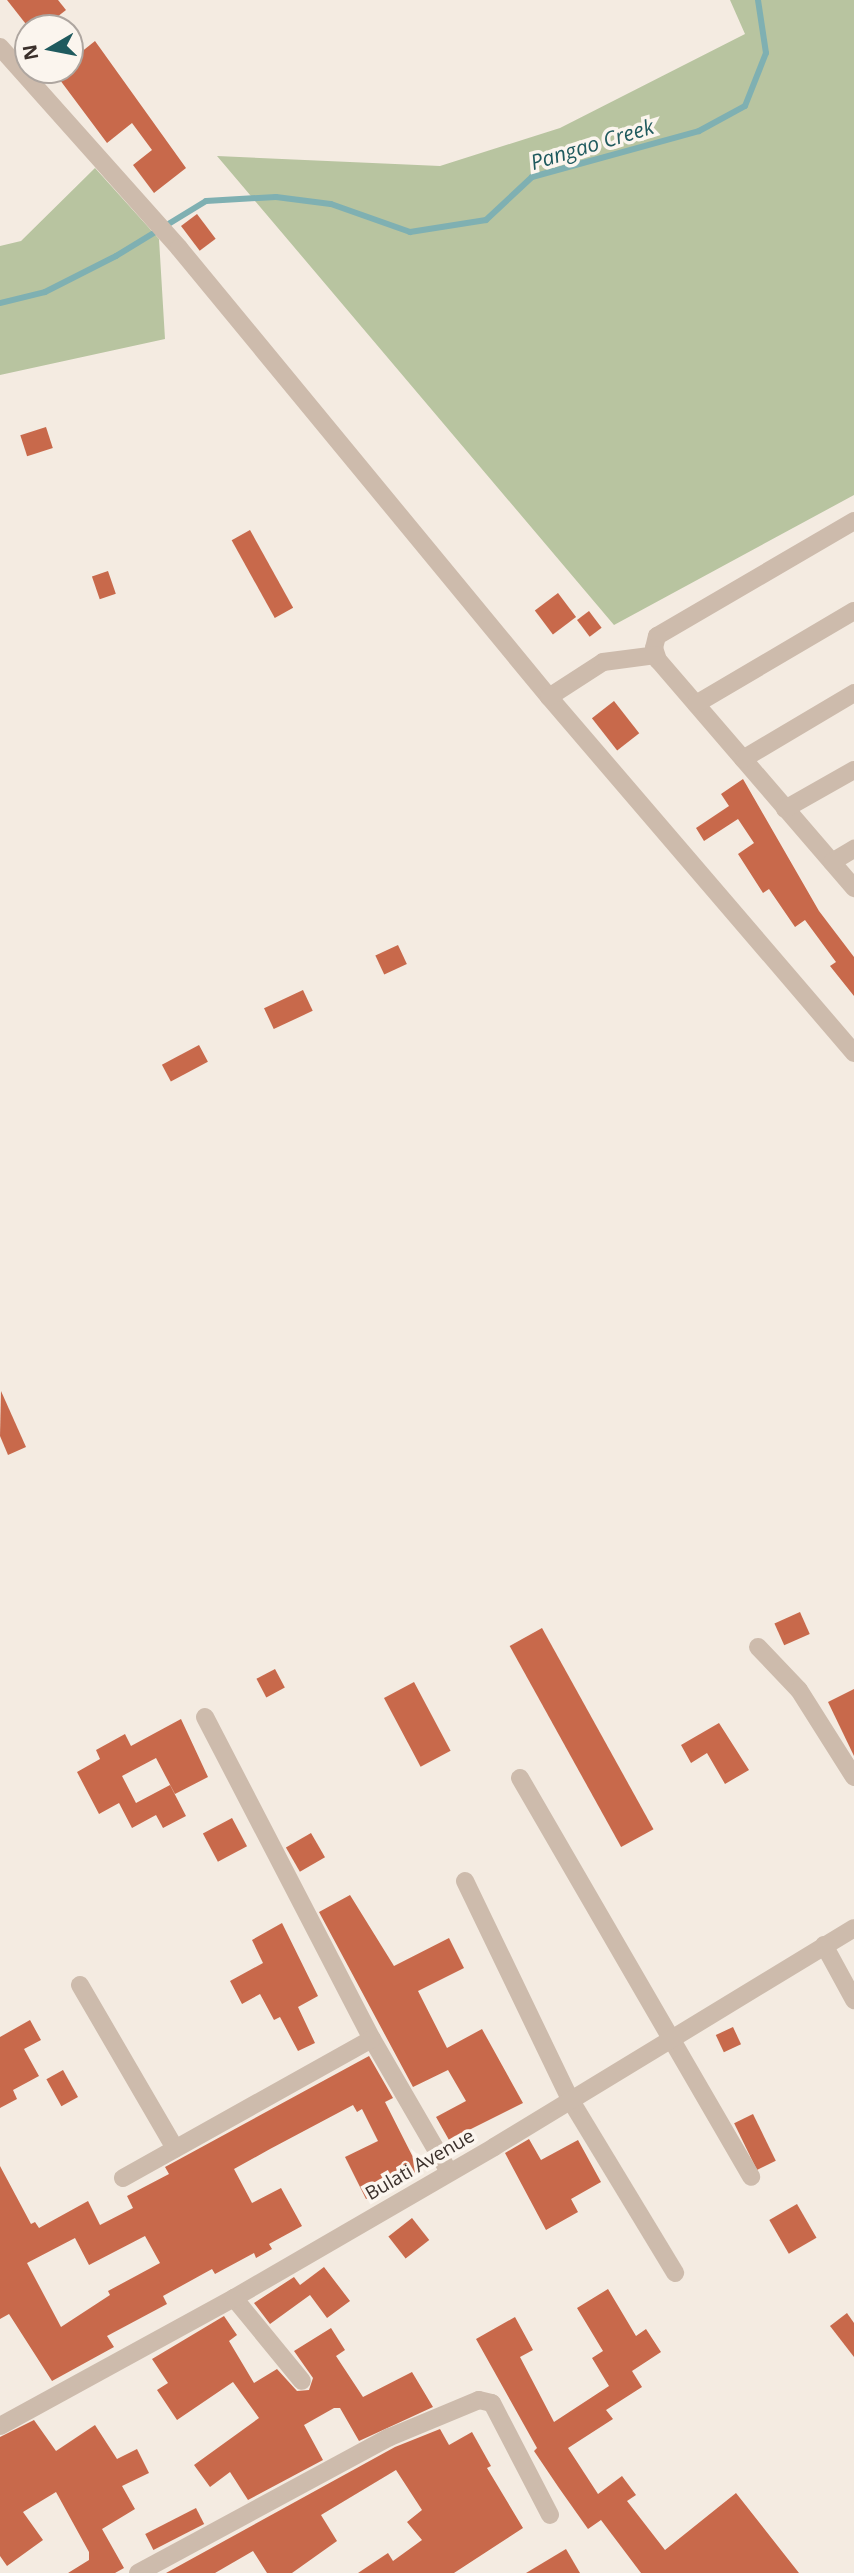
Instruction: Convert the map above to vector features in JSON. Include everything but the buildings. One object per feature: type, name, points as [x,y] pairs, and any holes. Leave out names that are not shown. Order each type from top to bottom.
[{"type":"street","points":[[0,47],[179,248],[549,696],[854,1052]]},
{"type":"street","points":[[854,521],[657,636],[656,655],[854,888]]},
{"type":"street","points":[[696,704],[854,611]]},
{"type":"street","points":[[549,696],[603,662],[656,655]]},
{"type":"street","points":[[743,759],[854,692]]},
{"type":"street","points":[[786,808],[854,770]]},
{"type":"street","points":[[832,862],[854,849]]},
{"type":"street","points":[[758,1647],[806,1700],[854,1777]]},
{"type":"street","points":[[205,1717],[372,2039],[449,2172]]},
{"type":"street","points":[[520,1778],[668,2040],[751,2177]]},
{"type":"street","points":[[465,1881],[571,2101],[676,2273]]},
{"type":"street","name":"Bulati Avenue","points":[[0,2426],[234,2298],[571,2101],[854,1927]]},
{"type":"street","points":[[824,1944],[854,2000]]},
{"type":"street","points":[[80,1985],[175,2148]]},
{"type":"street","points":[[124,2178],[372,2039]]},
{"type":"street","points":[[234,2298],[302,2381]]},
{"type":"street","points":[[138,2573],[390,2437],[479,2400],[492,2403],[550,2515]]},
{"type":"green space","points":[[730,0],[854,0],[854,495],[614,625],[217,156],[440,166],[560,128],[745,34]]},
{"type":"green space","points":[[95,168],[159,239],[165,339],[0,375],[0,246],[21,241]]},
{"type":"waterway","name":"Pangao Creek","points":[[0,303],[45,292],[116,256],[206,201],[276,197],[331,204],[410,232],[486,220],[532,177],[699,131],[745,106],[766,53],[758,0]]}]
